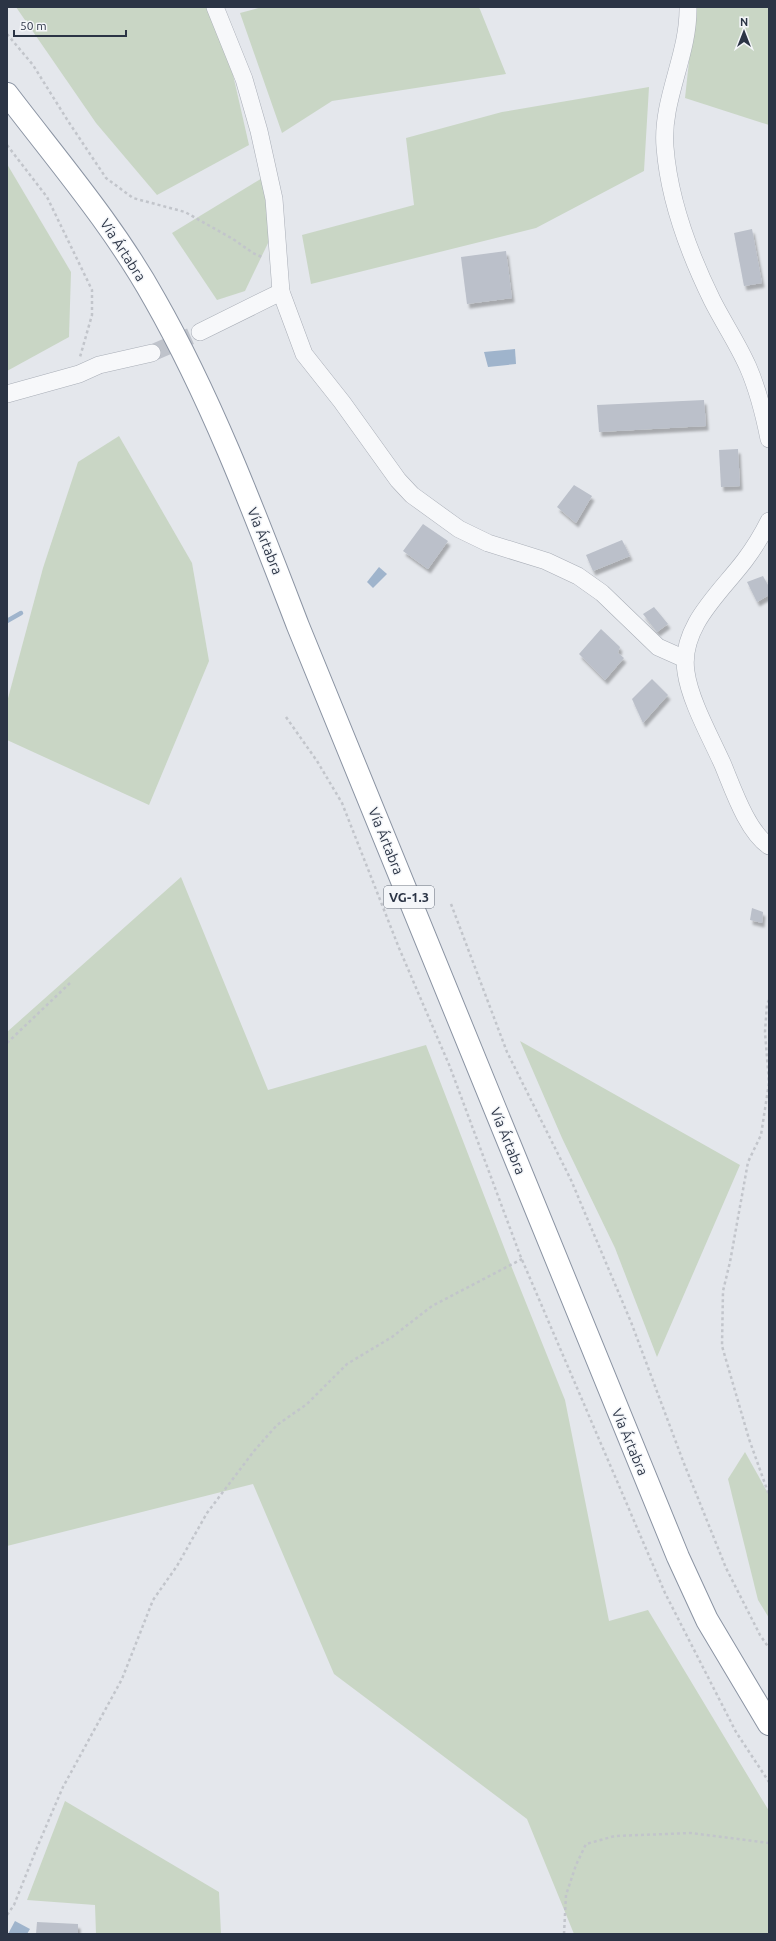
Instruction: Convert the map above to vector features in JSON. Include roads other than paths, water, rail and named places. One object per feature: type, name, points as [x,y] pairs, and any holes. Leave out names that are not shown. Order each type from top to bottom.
[{"type":"highway","name":"Vía Ártabra","points":[[7,94],[97,211],[155,300],[194,375],[256,516],[298,626],[678,1557],[707,1620],[769,1724]]},
{"type":"street","points":[[215,7],[244,79],[259,131],[274,199],[281,292],[304,354],[342,402],[398,480],[412,494],[465,532],[488,543],[546,560],[578,576],[602,593],[658,647],[685,659]]},
{"type":"street","points":[[688,7],[685,41],[665,132],[665,147],[673,194],[683,230],[712,299],[748,366],[760,398],[769,439]]},
{"type":"street","points":[[200,332],[281,292]]},
{"type":"street","points":[[7,394],[79,374],[99,365],[152,353]]},
{"type":"street","points":[[769,521],[763,534],[746,559],[699,618],[687,644],[685,659],[686,672],[691,692],[738,800],[756,833],[769,846]]},
{"type":"water","points":[[515,349],[516,364],[488,367],[484,352]]},
{"type":"water","points":[[379,567],[387,574],[373,588],[367,582]]},
{"type":"water","points":[[15,1921],[30,1929],[27,1934],[8,1934]]},
{"type":"waterway","points":[[7,621],[21,613]]},
{"type":"tunnel","points":[[152,353],[200,332]]}]
